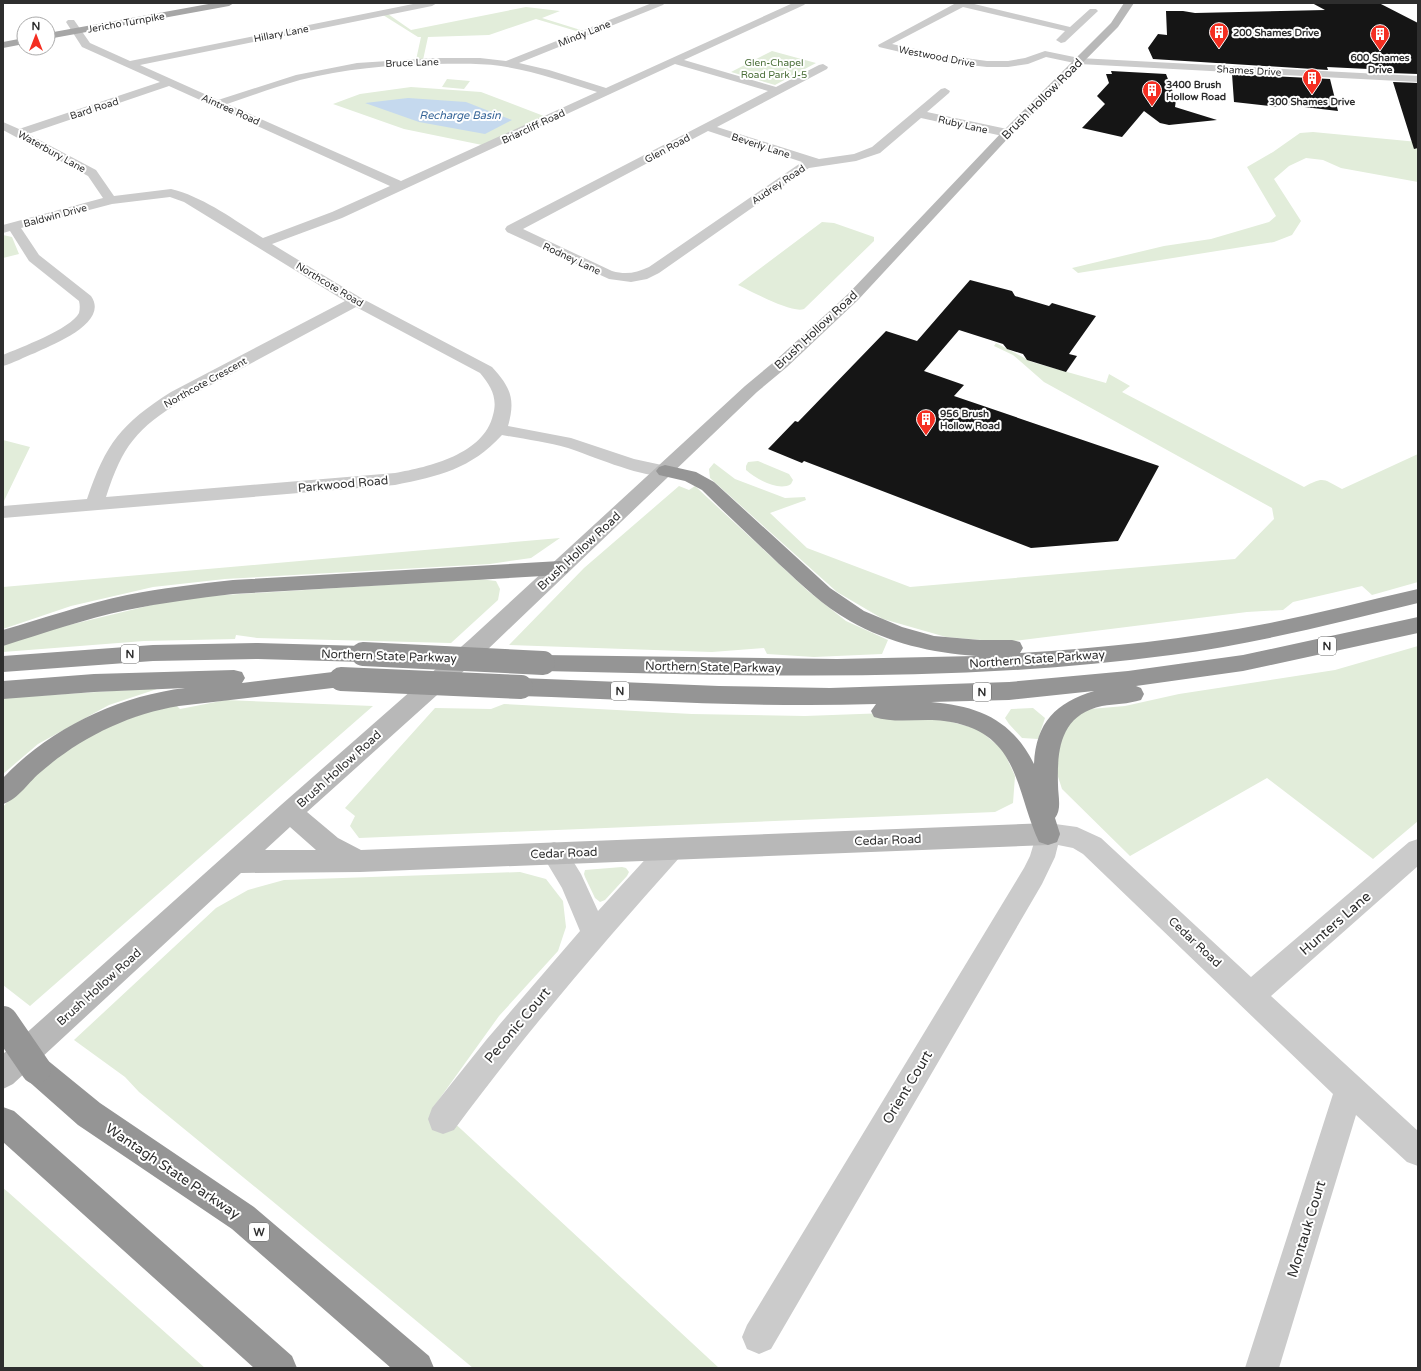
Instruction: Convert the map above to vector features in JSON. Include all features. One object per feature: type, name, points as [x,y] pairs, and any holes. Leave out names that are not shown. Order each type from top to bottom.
[{"type":"highway","points":[[665,471],[690,476],[702,482],[823,593],[850,612],[880,628],[915,639],[968,648],[1129,652]]},
{"type":"highway","points":[[3,638],[120,604],[154,597],[208,590],[560,568]]},
{"type":"highway","name":"Northern State Parkway","points":[[3,664],[153,653],[258,651],[363,654],[543,663],[779,668],[878,668],[999,663],[1129,652],[1182,645],[1290,627],[1418,596]]},
{"type":"highway","name":"Northern State Parkway","points":[[3,690],[94,683],[190,679],[341,678],[521,687],[830,697],[1009,691],[1128,679],[1243,663],[1418,625]]},
{"type":"highway","points":[[1048,834],[1046,772],[1048,743],[1052,731],[1059,720],[1069,711],[1082,703],[1096,699],[1146,692],[1243,663]]},
{"type":"highway","points":[[3,794],[36,763],[58,746],[98,723],[134,708],[152,702],[190,695],[225,693],[341,678]]},
{"type":"highway","points":[[719,694],[881,711],[946,711],[966,716],[981,722],[1007,742],[1017,753],[1029,780],[1048,834]]},
{"type":"highway","points":[[3,1021],[36,1069]]},
{"type":"highway","points":[[3,1046],[36,1069]]},
{"type":"highway","name":"Wantagh State Parkway","points":[[36,1069],[89,1114],[243,1218],[417,1368]]},
{"type":"highway","points":[[3,1122],[280,1368]]},
{"type":"main road","name":"Jericho Turnpike","points":[[56,33],[74,27],[178,3]]},
{"type":"main road","name":"Jericho Turnpike","points":[[56,27],[74,27],[229,3]]},
{"type":"main road","name":"Brush Hollow Road","points":[[3,1074],[290,812],[478,645],[852,296],[1007,133],[1116,25],[1129,3]]},
{"type":"main road","points":[[3,35],[16,33]]},
{"type":"main road","points":[[3,45],[16,43]]},
{"type":"main road","points":[[290,812],[329,846],[360,861]]},
{"type":"main road","name":"Cedar Road","points":[[235,862],[360,861],[1048,834]]},
{"type":"street","name":"Hillary Lane","points":[[130,64],[432,3]]},
{"type":"street","points":[[633,3],[649,7]]},
{"type":"street","name":"Mindy Lane","points":[[507,64],[660,3]]},
{"type":"street","name":"Briarcliff Road","points":[[262,243],[337,215],[801,3]]},
{"type":"street","points":[[963,3],[1072,30]]},
{"type":"street","name":"Westwood Drive","points":[[963,3],[883,46],[978,64],[1022,63],[1037,59],[1045,54]]},
{"type":"street","points":[[772,6],[786,10]]},
{"type":"street","points":[[1045,54],[1093,11]]},
{"type":"street","name":"Aintree Road","points":[[74,27],[86,45],[219,103],[401,186]]},
{"type":"street","points":[[1045,54],[1079,61]]},
{"type":"street","name":"Bruce Lane","points":[[219,103],[261,88],[331,70],[370,64],[432,60],[507,64],[554,75],[607,92]]},
{"type":"street","points":[[675,61],[778,91]]},
{"type":"street","name":"Shames Drive","points":[[1079,61],[1418,79]]},
{"type":"street","name":"Glen Road","points":[[512,229],[823,67]]},
{"type":"street","name":"Bard Road","points":[[18,133],[170,82]]},
{"type":"street","name":"Audrey Road","points":[[633,279],[654,270],[797,169],[815,162],[856,157],[876,150],[920,114],[945,91]]},
{"type":"street","name":"Ruby Lane","points":[[920,114],[1007,133]]},
{"type":"street","name":"Waterbury Lane","points":[[3,125],[92,173],[112,200]]},
{"type":"street","name":"Beverly Lane","points":[[706,127],[815,162]]},
{"type":"street","name":"Northcote Road","points":[[112,200],[157,193],[179,195],[189,199],[356,301],[486,370],[498,383],[503,394],[504,410],[498,429]]},
{"type":"street","name":"Baldwin Drive","points":[[3,361],[62,333],[80,322],[86,314],[88,305],[86,299],[34,258],[8,227],[112,200]]},
{"type":"street","name":"Rodney Lane","points":[[512,229],[607,274],[621,279],[633,279]]},
{"type":"street","name":"Northcote Crescent","points":[[94,504],[115,451],[131,430],[149,414],[177,396],[356,301]]},
{"type":"street","points":[[498,429],[571,443],[630,464],[665,471]]},
{"type":"street","name":"Parkwood Road","points":[[3,512],[395,479],[422,474],[447,466],[477,449],[498,429]]},
{"type":"street","name":"Cedar Road","points":[[1048,834],[1076,837],[1092,846],[1418,1151]]},
{"type":"street","name":"Orient Court","points":[[759,1337],[1033,876],[1042,857],[1048,834]]},
{"type":"street","name":"Peconic Court","points":[[443,1119],[475,1076],[594,934],[671,849]]},
{"type":"street","name":"Hunters Lane","points":[[1251,995],[1418,850]]},
{"type":"street","points":[[554,853],[572,882],[594,934]]},
{"type":"street","name":"Montauk Court","points":[[1262,1368],[1350,1089]]},
{"type":"green space","points":[[526,7],[560,11],[542,18],[587,32],[583,33],[536,19],[489,35],[428,37],[423,60],[416,60],[421,37],[418,37],[383,15],[388,14],[411,30]]},
{"type":"green space","name":"Glen-Chapel Road Park J-5","points":[[772,51],[816,63],[775,85],[731,72]]},
{"type":"green space","points":[[447,79],[470,81],[464,89],[442,87]]},
{"type":"green space","points":[[411,87],[481,92],[549,118],[487,146],[404,129],[333,104],[360,94]]},
{"type":"green space","points":[[1313,132],[1418,142],[1418,182],[1341,168],[1323,160],[1306,158],[1289,166],[1274,179],[1301,221],[1292,235],[1274,242],[1078,273],[1072,268],[1164,246],[1211,239],[1269,222],[1276,216],[1247,167],[1273,152],[1300,133]]},
{"type":"green space","points":[[822,222],[834,223],[874,237],[874,241],[804,309],[798,310],[781,305],[738,285]]},
{"type":"green space","points":[[3,235],[12,237],[19,254],[3,258]]},
{"type":"green space","points":[[996,343],[1032,362],[1106,383],[1109,374],[1130,386],[1122,392],[1304,487],[1316,481],[1323,480],[1342,489],[1418,454],[1418,582],[1372,595],[1362,586],[1293,602],[1283,610],[1247,612],[1005,642],[946,637],[883,619],[837,592],[710,478],[709,469],[714,463],[735,479],[785,498],[805,497],[806,500],[770,513],[807,548],[910,587],[1235,559],[1274,519],[1272,508],[1044,382],[1013,355],[994,346]]},
{"type":"green space","points":[[3,440],[30,447],[3,503]]},
{"type":"green space","points":[[758,461],[789,474],[793,480],[791,484],[786,486],[774,485],[761,480],[746,470],[748,462]]},
{"type":"green space","points":[[679,486],[689,490],[695,486],[808,591],[846,621],[888,640],[882,654],[814,657],[767,654],[764,648],[712,652],[509,645],[584,568]]},
{"type":"green space","points":[[560,538],[531,558],[490,564],[225,579],[153,587],[71,606],[3,629],[3,587]]},
{"type":"green space","points":[[479,579],[496,581],[500,589],[498,600],[451,643],[257,638],[236,635],[235,639],[144,641],[3,652],[3,641],[160,603],[209,596]]},
{"type":"green space","points":[[1418,646],[1418,821],[1373,859],[1267,778],[1130,856],[1062,789],[1052,758],[1058,731],[1078,710],[1125,706],[1179,694],[1335,670]]},
{"type":"green space","points":[[160,688],[109,705],[38,744],[3,774],[3,698]]},
{"type":"green space","points":[[226,700],[373,706],[30,1006],[3,985],[3,807],[32,773],[102,728],[174,703],[180,709]]},
{"type":"green space","points":[[504,704],[692,714],[805,716],[914,712],[978,729],[1003,750],[1015,776],[1013,803],[995,812],[359,838],[350,826],[355,816],[345,808],[435,708],[491,709]]},
{"type":"green space","points":[[1033,708],[1045,718],[1038,739],[1022,738],[1005,718],[1011,709]]},
{"type":"green space","points":[[626,868],[629,872],[627,876],[605,900],[600,902],[595,898],[585,877],[585,870]]},
{"type":"green space","points":[[520,872],[546,879],[563,901],[566,927],[558,951],[499,1016],[435,1105],[719,1368],[473,1368],[139,1092],[125,1077],[74,1040],[216,908],[248,890],[284,880]]},
{"type":"green space","points":[[3,1188],[8,1192],[205,1368],[3,1368]]},
{"type":"water","name":"Recharge Basin","points":[[408,98],[466,102],[512,120],[485,134],[419,122],[365,103]]},
{"type":"building","points":[[1312,3],[1379,3],[1418,23],[1418,74],[1390,73],[1389,70],[1327,67],[1328,70],[1153,59],[1148,48],[1158,34],[1167,35],[1166,11],[1195,13],[1325,10]]},
{"type":"building","name":"3400 Brush Hollow Road","points":[[1111,71],[1166,74],[1176,100],[1175,107],[1217,120],[1169,125],[1160,123],[1144,111],[1122,137],[1082,128],[1105,104],[1097,96],[1109,83],[1106,74],[1112,74]]},
{"type":"building","points":[[1232,74],[1330,79],[1338,111],[1279,104],[1280,107],[1234,102]]},
{"type":"building","points":[[1393,82],[1418,83],[1418,148],[1414,149]]},
{"type":"building","name":"956 Brush Hollow Road","points":[[970,280],[1012,291],[1015,296],[1049,306],[1052,303],[1096,316],[1069,354],[1077,356],[1066,372],[1027,360],[1023,354],[1007,349],[1003,344],[959,330],[924,371],[964,385],[954,396],[1159,466],[1118,541],[1031,548],[804,461],[802,463],[768,449],[795,421],[798,422],[886,331],[917,341]]},
{"type":"place","name":"200 Shames Drive","points":[[1219,49]]},
{"type":"place","name":"600 Shames Drive","points":[[1380,51]]},
{"type":"place","name":"300 Shames Drive","points":[[1312,95]]},
{"type":"place","name":"3400 Brush Hollow Road","points":[[1152,107]]},
{"type":"place","name":"956 Brush Hollow Road","points":[[926,436]]}]
